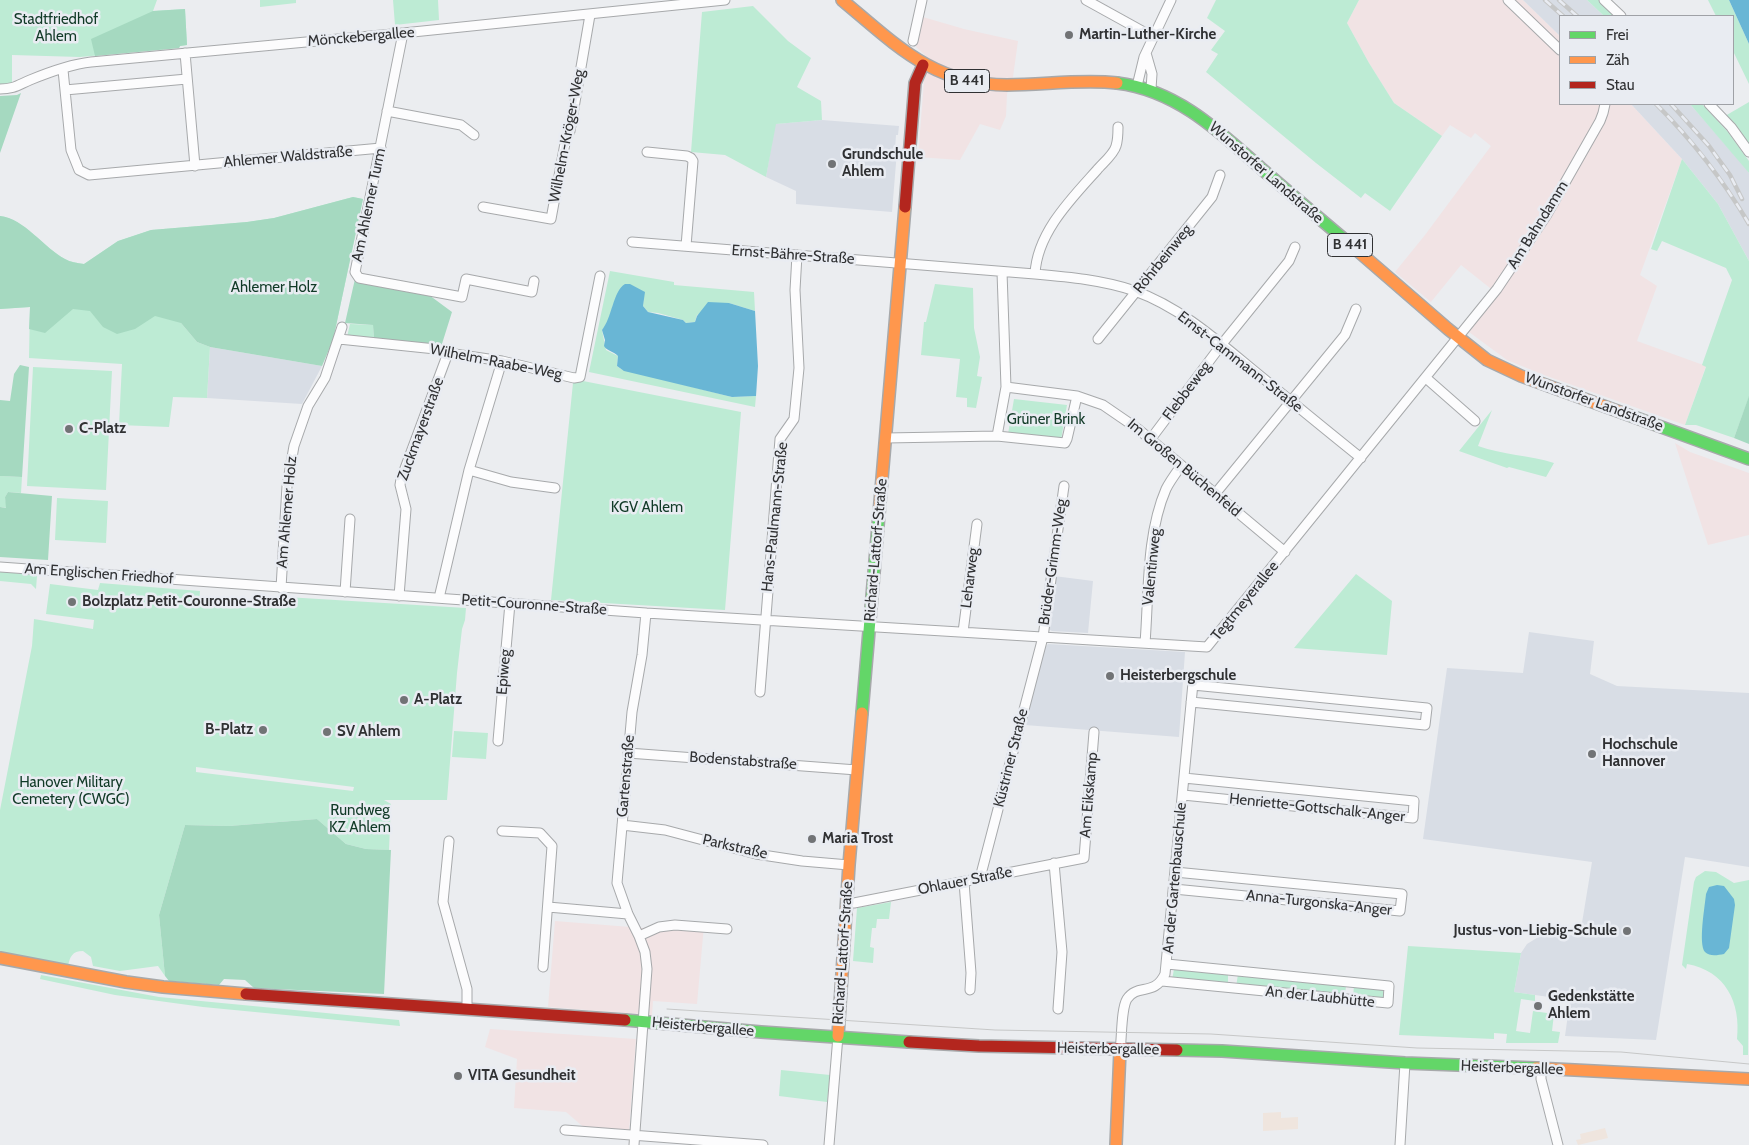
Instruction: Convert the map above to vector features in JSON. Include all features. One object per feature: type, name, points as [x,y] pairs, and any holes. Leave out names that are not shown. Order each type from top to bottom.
[{"type":"main road","name":"Wunstorfer Landstraße","points":[[842,0],[888,39],[922,64],[958,79],[993,86],[1090,81],[1137,86],[1151,89],[1181,104],[1204,119],[1475,352],[1501,368],[1749,459]]},
{"type":"main road","name":"Richard-Lattorf-Straße","points":[[838,1036],[849,865],[915,83],[922,64]]},
{"type":"main road","name":"Heisterbergallee","points":[[0,958],[126,982],[163,987],[979,1046],[1222,1052],[1405,1063],[1634,1072],[1749,1079]]},
{"type":"main road","points":[[1116,1145],[1120,1050]]},
{"type":"street","name":"Mönckebergallee","points":[[0,89],[13,89],[30,80],[78,64],[590,15],[725,0]]},
{"type":"street","points":[[913,42],[922,0]]},
{"type":"street","points":[[1086,0],[1153,37]]},
{"type":"street","points":[[1137,86],[1146,53],[1171,0]]},
{"type":"street","points":[[1508,0],[1559,49]]},
{"type":"street","points":[[1604,0],[1620,15]]},
{"type":"street","name":"Wilhelm-Kröger-Weg","points":[[483,207],[551,219],[566,138],[570,131],[590,15]]},
{"type":"street","name":"Am Ahlemer Turm","points":[[403,33],[355,272],[359,278],[462,297],[466,280],[532,292],[534,281]]},
{"type":"street","points":[[185,53],[195,166]]},
{"type":"street","points":[[1146,53],[1152,74],[1151,89]]},
{"type":"street","name":"Ahlemer Waldstraße","points":[[63,70],[71,150],[78,170],[89,175],[381,148]]},
{"type":"street","points":[[65,90],[187,79]]},
{"type":"street","name":"Am Bahndamm","points":[[1458,338],[1505,278],[1546,216],[1604,113],[1605,105]]},
{"type":"street","points":[[1710,105],[1731,128],[1749,152]]},
{"type":"street","points":[[387,111],[461,125],[474,135]]},
{"type":"street","points":[[1035,274],[1036,262],[1043,241],[1051,227],[1083,186],[1116,148],[1118,127]]},
{"type":"street","points":[[648,152],[692,158],[686,246]]},
{"type":"street","name":"Röhrbeinweg","points":[[1098,339],[1212,197],[1220,175]]},
{"type":"street","name":"Ernst-Bähre-Straße","points":[[632,242],[900,263]]},
{"type":"street","name":"Flebbeweg","points":[[1150,440],[1222,344],[1289,261],[1295,247]]},
{"type":"street","name":"Hans-Paulmann-Straße","points":[[760,692],[780,439],[794,419],[799,368],[795,307],[797,255]]},
{"type":"street","name":"Ernst-Cammann-Straße","points":[[900,263],[1078,278],[1107,283],[1158,301],[1179,313],[1222,344],[1361,458]]},
{"type":"street","points":[[997,436],[1006,387],[1002,272]]},
{"type":"street","name":"Wilhelm-Raabe-Weg","points":[[339,339],[445,350],[448,353],[502,361],[574,378],[580,377],[600,276]]},
{"type":"street","points":[[1215,494],[1345,335],[1356,309]]},
{"type":"street","name":"Am Ahlemer Holz","points":[[281,588],[287,486],[294,446],[308,406],[325,378],[342,327]]},
{"type":"street","name":"Tegtmeyerallee","points":[[870,626],[1207,647],[1458,338]]},
{"type":"street","name":"Zuckmayerstraße","points":[[399,596],[406,509],[400,485],[401,479],[448,353]]},
{"type":"street","points":[[439,598],[469,470],[502,361]]},
{"type":"street","points":[[1426,378],[1475,420]]},
{"type":"street","name":"Im Großen Büchenfeld","points":[[1006,387],[1077,396],[1103,405],[1121,416],[1285,552]]},
{"type":"street","points":[[886,438],[997,436],[1065,443],[1077,396]]},
{"type":"street","name":"Valentinweg","points":[[1145,643],[1152,544],[1167,488],[1181,466]]},
{"type":"street","points":[[469,470],[511,482],[555,488]]},
{"type":"street","name":"Brüder-Grimm-Weg","points":[[1043,637],[1064,486]]},
{"type":"street","points":[[345,592],[350,519]]},
{"type":"street","name":"Leharweg","points":[[963,632],[976,524]]},
{"type":"street","name":"Am Englischen Friedhof","points":[[0,567],[197,582]]},
{"type":"street","name":"Petit-Couronne-Straße","points":[[197,582],[646,613],[870,626]]},
{"type":"street","name":"Epiweg","points":[[498,741],[510,603]]},
{"type":"street","name":"Gartenstraße","points":[[635,1140],[647,969],[645,952],[617,883],[632,712],[642,655],[646,613]]},
{"type":"street","name":"Küstriner Straße","points":[[980,878],[1043,637]]},
{"type":"street","name":"An der Gartenbauschule","points":[[1162,981],[1166,974],[1193,684],[1261,692]]},
{"type":"street","points":[[1192,702],[1259,709],[1425,725],[1427,708],[1261,692],[1259,709]]},
{"type":"street","points":[[1374,720],[1376,702]]},
{"type":"street","name":"Am Eikskamp","points":[[1084,858],[1094,732]]},
{"type":"street","name":"Bodenstabstraße","points":[[628,753],[857,770]]},
{"type":"street","name":"Henriette-Gottschalk-Anger","points":[[1183,795],[1413,818],[1414,801],[1184,778]]},
{"type":"street","points":[[1249,801],[1250,784]]},
{"type":"street","points":[[1365,813],[1366,796]]},
{"type":"street","name":"Parkstraße","points":[[622,825],[666,830],[756,854],[802,861],[849,865]]},
{"type":"street","points":[[502,830],[540,833],[552,846],[543,967]]},
{"type":"street","points":[[448,841],[443,902],[467,989],[467,1009]]},
{"type":"street","name":"Ohlauer Straße","points":[[847,903],[1084,858]]},
{"type":"street","points":[[1054,863],[1062,952],[1058,1009]]},
{"type":"street","name":"Anna-Turgonska-Anger","points":[[1174,889],[1400,910],[1402,894],[1175,872]]},
{"type":"street","points":[[1239,895],[1240,878]]},
{"type":"street","points":[[964,882],[971,973],[970,990]]},
{"type":"street","points":[[1355,906],[1357,889]]},
{"type":"street","points":[[548,907],[628,914]]},
{"type":"street","points":[[639,936],[659,927],[675,925],[727,929]]},
{"type":"street","name":"An der Laubhütte","points":[[1162,981],[1388,1003],[1389,986],[1166,964]]},
{"type":"street","points":[[1231,988],[1232,971]]},
{"type":"street","points":[[1120,1050],[1124,1006],[1128,999],[1135,992],[1154,988],[1162,981]]},
{"type":"street","points":[[1347,999],[1348,982]]},
{"type":"street","points":[[829,1145],[838,1036]]},
{"type":"street","points":[[1400,1145],[1405,1063]]},
{"type":"street","points":[[1541,1068],[1541,1079],[1558,1145]]},
{"type":"street","points":[[565,1130],[635,1140],[763,1145]]},
{"type":"shaded area","points":[[1359,0],[1523,0],[1559,35],[1559,105],[1632,105],[1682,159],[1640,275],[1657,286],[1637,341],[1706,366],[1685,425],[1507,360],[1469,332],[1506,281],[1495,292],[1461,265],[1431,302],[1395,272],[1491,146],[1475,133],[1471,138],[1450,125],[1442,136],[1394,103],[1347,23]]},
{"type":"shaded area","points":[[1523,0],[1587,0],[1603,15],[1559,15],[1559,35]]},
{"type":"shaded area","points":[[923,17],[964,29],[1018,41],[1013,77],[1007,94],[1006,116],[1000,130],[980,124],[960,160],[918,157],[926,56],[916,47]]},
{"type":"shaded area","points":[[1632,105],[1691,105],[1745,167],[1749,173],[1749,261],[1718,204],[1682,159]]},
{"type":"shaded area","name":"Grundschule Ahlem","points":[[822,120],[899,126],[898,135],[896,135],[895,150],[897,151],[892,212],[796,204],[796,191],[766,177],[775,124]]},
{"type":"shaded area","points":[[210,347],[322,366],[302,404],[207,398]]},
{"type":"shaded area","points":[[1675,443],[1690,452],[1749,473],[1749,535],[1708,545]]},
{"type":"shaded area","points":[[1054,576],[1093,581],[1088,633],[1050,630],[1048,625]]},
{"type":"shaded area","name":"Hochschule Hannover","points":[[1529,632],[1594,641],[1590,674],[1617,686],[1749,693],[1749,867],[1685,857],[1656,1040],[1565,1036],[1570,1000],[1514,992],[1521,953],[1527,944],[1540,936],[1580,935],[1592,862],[1423,839],[1447,668],[1523,673]]},
{"type":"shaded area","name":"Heisterbergschule","points":[[1048,644],[1185,652],[1179,737],[1025,725],[1044,648]]},
{"type":"shaded area","points":[[555,921],[643,928],[673,922],[704,925],[697,1004],[653,1001],[652,1015],[548,1007]]},
{"type":"shaded area","points":[[490,1029],[636,1039],[629,1132],[587,1130],[566,1112],[514,1108],[517,1059],[485,1047]]},
{"type":"shaded area","points":[[1281,1112],[1281,1118],[1298,1117],[1298,1129],[1263,1131],[1263,1113]]},
{"type":"shaded area","points":[[1605,1128],[1608,1138],[1578,1145],[1576,1140],[1581,1139],[1580,1134]]},
{"type":"green space","name":"Stadtfriedhof Ahlem","points":[[0,0],[157,0],[153,11],[185,9],[187,45],[180,46],[179,48],[80,57],[12,55],[12,83],[0,85]]},
{"type":"green space","points":[[260,0],[296,0],[296,3],[260,7]]},
{"type":"green space","points":[[393,0],[438,0],[439,20],[395,25]]},
{"type":"green space","points":[[1216,0],[1359,0],[1347,23],[1369,63],[1394,103],[1442,136],[1390,211],[1365,193],[1361,198],[1206,72],[1218,54],[1211,50],[1225,31],[1207,18]]},
{"type":"green space","points":[[1587,0],[1600,0],[1615,15],[1603,15]]},
{"type":"green space","points":[[1708,0],[1729,0],[1749,44],[1749,84],[1734,53],[1734,15],[1716,15]]},
{"type":"green space","points":[[753,6],[788,41],[811,58],[797,87],[821,101],[822,120],[776,124],[766,177],[725,155],[691,152],[702,12]]},
{"type":"green space","points":[[185,9],[187,45],[180,46],[179,48],[95,56],[91,39],[153,11]]},
{"type":"green space","points":[[21,93],[0,153],[0,96]]},
{"type":"green space","points":[[1749,102],[1749,144],[1748,144],[1725,116]]},
{"type":"green space","points":[[1691,105],[1703,105],[1728,132],[1749,161],[1749,173]]},
{"type":"green space","points":[[1682,159],[1718,204],[1749,261],[1749,397],[1734,438],[1696,425],[1685,425],[1706,367],[1702,365],[1732,280],[1726,268],[1662,241],[1657,251],[1651,249]]},
{"type":"green space","name":"Ahlemer Holz","points":[[353,197],[363,199],[333,340],[256,335],[181,323],[197,342],[210,347],[207,398],[173,397],[169,427],[119,425],[122,364],[29,358],[30,307],[0,309],[0,216],[17,222],[65,259],[84,264],[118,241],[151,230],[274,218]]},
{"type":"green space","name":"Ahlemer Holz","points":[[353,197],[363,199],[333,340],[322,366],[210,347],[197,342],[181,323],[155,316],[135,329],[117,334],[103,327],[90,311],[73,309],[45,333],[29,329],[30,307],[0,309],[0,216],[17,222],[65,259],[84,264],[118,241],[151,230],[274,218]]},
{"type":"green space","points":[[610,271],[674,282],[674,285],[754,292],[755,311],[729,303],[697,315],[695,322],[686,323],[683,320],[648,312],[643,306],[644,292],[613,305],[608,323],[602,330],[606,350],[618,356],[617,366],[621,369],[732,397],[756,396],[755,407],[589,372]]},
{"type":"green space","points":[[355,279],[429,295],[452,312],[441,347],[374,339],[373,325],[345,323]]},
{"type":"green space","points":[[935,284],[973,288],[974,328],[980,357],[977,376],[982,377],[976,408],[967,407],[967,398],[956,397],[960,359],[921,355],[924,322],[926,322]]},
{"type":"green space","points":[[350,324],[373,325],[374,339],[347,337]]},
{"type":"green space","points":[[20,365],[29,367],[22,477],[0,476],[0,400],[10,401],[14,374]]},
{"type":"green space","name":"C-Platz","points":[[33,367],[112,371],[106,490],[27,486]]},
{"type":"green space","name":"KGV Ahlem","points":[[578,380],[741,412],[725,610],[551,600],[573,383]]},
{"type":"green space","points":[[1749,396],[1749,444],[1734,438]]},
{"type":"green space","name":"Grüner Brink","points":[[1014,399],[1067,405],[1061,440],[1008,434]]},
{"type":"green space","points":[[1492,410],[1478,446],[1554,463],[1546,477],[1507,468],[1459,451]]},
{"type":"green space","points":[[0,476],[22,477],[21,493],[8,492],[5,497],[7,508],[0,507]]},
{"type":"green space","points":[[8,492],[52,496],[48,560],[0,557],[0,507],[6,508],[5,497]]},
{"type":"green space","points":[[57,498],[108,501],[106,543],[55,540]]},
{"type":"green space","points":[[0,571],[37,576],[36,589],[31,584],[0,581]]},
{"type":"green space","points":[[1356,574],[1392,601],[1387,655],[1294,648]]},
{"type":"green space","points":[[100,583],[200,591],[199,603],[267,609],[270,596],[466,608],[457,673],[447,800],[384,800],[391,804],[389,850],[366,849],[346,844],[317,819],[229,826],[185,825],[159,915],[165,976],[158,966],[120,971],[93,966],[91,957],[83,951],[72,955],[68,966],[0,953],[0,810],[32,646],[34,619],[93,629],[94,620],[46,614],[50,584],[98,590]],"holes":[[[196,767],[354,787],[353,791],[196,772]]]},
{"type":"green space","points":[[454,731],[488,733],[486,759],[452,757]]},
{"type":"green space","points":[[317,819],[346,844],[366,849],[391,850],[384,994],[254,988],[245,980],[224,979],[219,985],[169,981],[165,976],[159,915],[185,825],[229,826]]},
{"type":"green space","points":[[1705,871],[1716,872],[1734,883],[1749,880],[1748,1055],[1743,1055],[1743,1046],[1737,1039],[1738,1026],[1733,1001],[1721,981],[1701,968],[1687,964],[1686,969],[1682,965],[1694,882],[1696,877]]},
{"type":"green space","points":[[891,902],[889,919],[877,919],[876,928],[872,928],[870,947],[874,948],[873,963],[853,961],[857,908]]},
{"type":"green space","points":[[1408,946],[1521,953],[1514,992],[1535,995],[1535,1001],[1521,999],[1516,1031],[1530,1033],[1533,1011],[1554,1014],[1552,1031],[1560,1032],[1558,1043],[1506,1043],[1507,1034],[1494,1033],[1494,1039],[1399,1035]]},
{"type":"green space","points":[[1174,969],[1228,974],[1228,985],[1172,980]]},
{"type":"green space","points":[[1238,974],[1344,984],[1346,986],[1345,995],[1236,987]]},
{"type":"green space","points":[[41,975],[159,997],[399,1020],[400,1026],[203,1007],[115,995],[40,979]]},
{"type":"green space","points":[[1354,985],[1380,988],[1384,992],[1384,997],[1379,1000],[1353,998]]},
{"type":"green space","points":[[781,1070],[830,1075],[827,1102],[779,1096]]},
{"type":"water","points":[[1729,0],[1749,0],[1749,44]]},
{"type":"water","points":[[625,284],[630,284],[645,292],[643,306],[648,312],[683,320],[686,323],[695,322],[697,316],[708,302],[729,303],[755,311],[758,366],[756,396],[732,397],[624,371],[617,366],[618,356],[604,346],[605,340],[602,330],[618,292]]},
{"type":"water","points":[[1724,886],[1734,899],[1735,905],[1729,948],[1724,954],[1709,955],[1703,948],[1703,916],[1706,894],[1709,887]]},
{"type":"tram line","points":[[667,1009],[995,1030],[1211,1034],[1417,1048],[1621,1052],[1749,1064]]},
{"type":"railway","points":[[1545,0],[1562,15]]},
{"type":"railway","points":[[1559,0],[1576,15]]},
{"type":"railway","points":[[1657,105],[1706,161],[1749,224]]},
{"type":"railway","points":[[1672,105],[1709,146],[1730,175],[1742,199]]},
{"type":"traffic: fast","points":[[1117,83],[1139,87],[1159,94],[1196,115],[1230,141],[1351,245]]},
{"type":"traffic: fast","points":[[1623,413],[1749,459]]},
{"type":"traffic: fast","points":[[862,713],[879,514]]},
{"type":"traffic: fast","points":[[625,1020],[909,1042]]},
{"type":"traffic: fast","points":[[1177,1050],[1222,1051],[1405,1063],[1536,1068]]},
{"type":"traffic: slow","points":[[842,0],[880,32],[917,59],[936,70],[957,78],[981,83],[1007,85],[1089,82],[1117,83]]},
{"type":"traffic: slow","points":[[879,514],[905,207]]},
{"type":"traffic: slow","points":[[1351,245],[1448,329],[1487,360],[1521,376],[1623,413]]},
{"type":"traffic: slow","points":[[838,1036],[849,865],[862,713]]},
{"type":"traffic: slow","points":[[0,958],[126,982],[246,994]]},
{"type":"traffic: slow","points":[[1116,1145],[1120,1050]]},
{"type":"traffic: slow","points":[[1536,1068],[1749,1079]]},
{"type":"traffic: jam","points":[[905,207],[915,83],[923,65]]},
{"type":"traffic: jam","points":[[246,994],[625,1020]]},
{"type":"traffic: jam","points":[[909,1042],[979,1046],[1177,1050]]},
{"type":"place","name":"Martin-Luther-Kirche","points":[[1069,35]]},
{"type":"place","name":"Grundschule Ahlem","points":[[832,164]]},
{"type":"place","name":"C-Platz","points":[[69,429]]},
{"type":"place","name":"Bolzplatz Petit-Couronne-Straße","points":[[72,602]]},
{"type":"place","name":"Heisterbergschule","points":[[1110,676]]},
{"type":"place","name":"A-Platz","points":[[404,700]]},
{"type":"place","name":"B-Platz","points":[[263,730]]},
{"type":"place","name":"SV Ahlem","points":[[327,732]]},
{"type":"place","name":"Hochschule Hannover","points":[[1592,754]]},
{"type":"place","name":"Maria Trost","points":[[812,839]]},
{"type":"place","name":"Justus-von-Liebig-Schule","points":[[1627,931]]},
{"type":"place","name":"Gedenkstätte Ahlem","points":[[1538,1006]]},
{"type":"place","name":"VITA Gesundheit","points":[[458,1076]]},
{"type":"park label","name":"Hanover Military Cemetery (CWGC)","points":[[71,792]]},
{"type":"park label","name":"Rundweg KZ Ahlem","points":[[360,820]]}]
